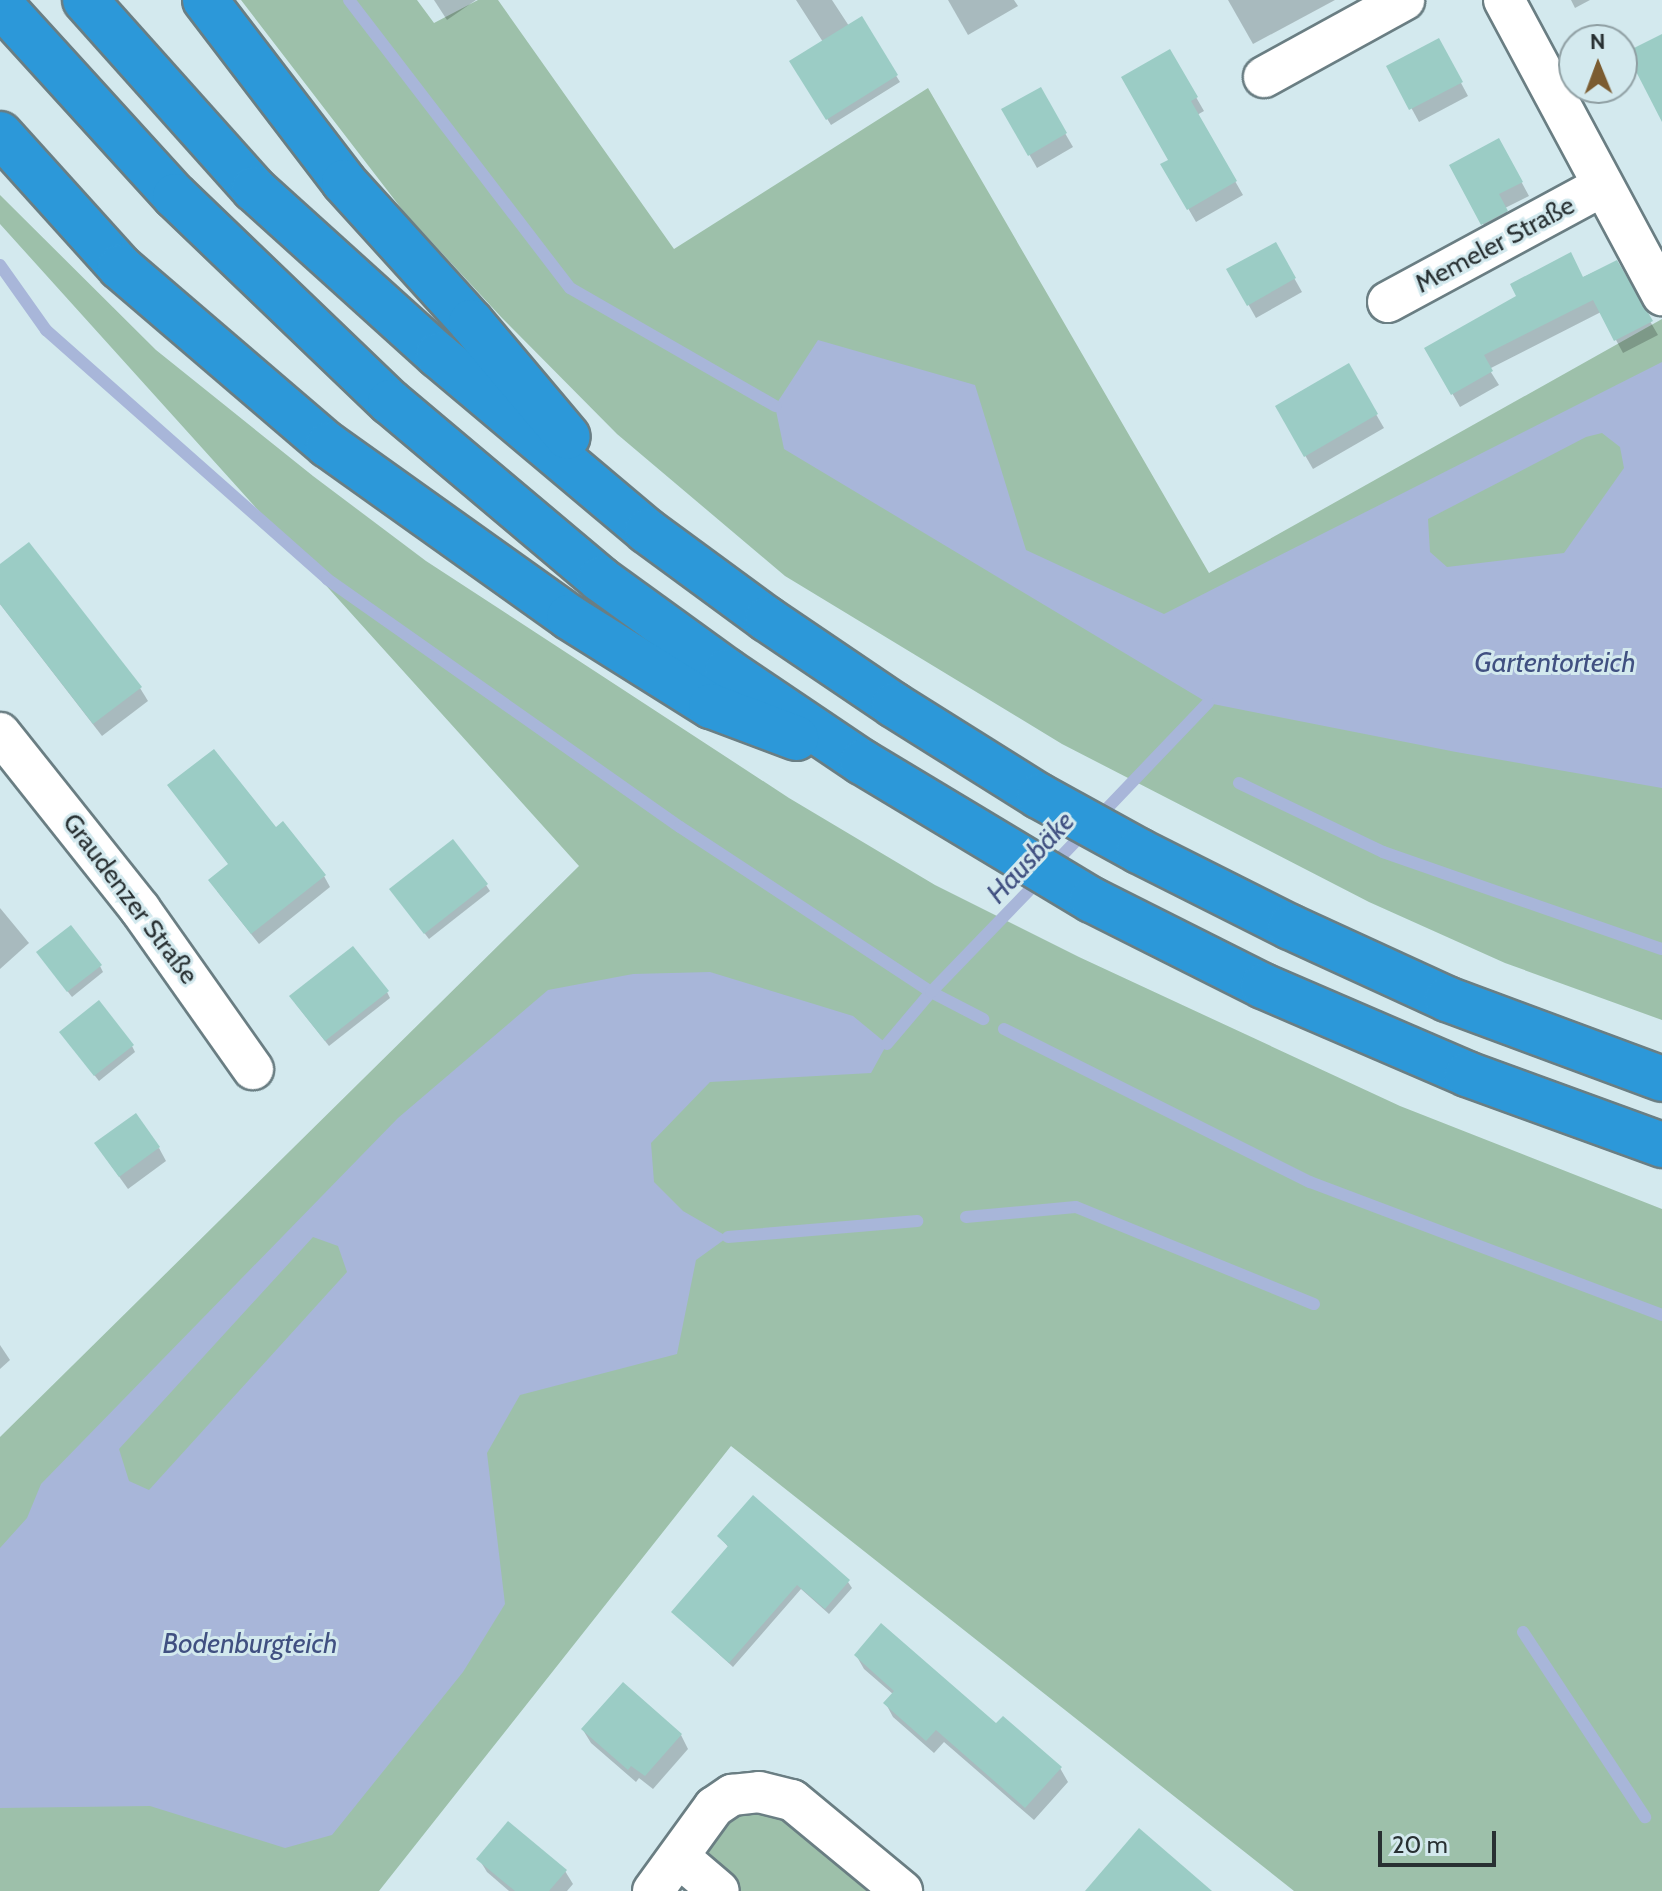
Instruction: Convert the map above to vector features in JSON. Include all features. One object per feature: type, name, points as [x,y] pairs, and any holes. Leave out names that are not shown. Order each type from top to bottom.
[{"type":"highway","points":[[85,0],[254,189],[438,355],[647,531],[894,705],[1039,796],[1139,851],[1290,927],[1447,999],[1662,1079]]},
{"type":"highway","points":[[205,0],[344,182],[471,322],[647,531]]},
{"type":"highway","points":[[0,4],[175,196],[390,402],[600,579],[862,762],[1092,900],[1263,986],[1453,1068],[1662,1145]]},
{"type":"highway","points":[[0,134],[120,267],[328,445],[376,480],[569,617],[711,706],[862,762]]},
{"type":"street","points":[[1264,77],[1404,0]]},
{"type":"street","name":"Memeler Straße","points":[[1504,0],[1601,187],[1662,295]]},
{"type":"street","name":"Memeler Straße","points":[[1388,302],[1601,187]]},
{"type":"street","name":"Graudenzer Straße","points":[[0,733],[140,909],[213,1007],[253,1069]]},
{"type":"street","points":[[653,1891],[714,1807],[732,1795],[759,1792],[792,1800],[902,1891]]},
{"type":"street","points":[[679,1857],[719,1891]]},
{"type":"green space","points":[[241,0],[417,0],[434,23],[478,0],[498,0],[674,249],[928,88],[1209,573],[1662,319],[1662,1020],[1505,963],[1369,902],[1062,744],[785,576],[617,434],[502,318],[404,212]]},
{"type":"green space","points":[[0,195],[156,350],[313,476],[426,561],[789,798],[935,885],[1079,957],[1400,1106],[1662,1209],[1662,1891],[1294,1891],[731,1446],[379,1891],[0,1891],[0,1437],[579,866],[0,224]]},
{"type":"green space","points":[[759,1792],[902,1891],[719,1891],[679,1857]]},
{"type":"water","name":"Gartentorteich","points":[[818,340],[975,385],[1026,550],[1164,614],[1662,362],[1662,788],[1456,752],[1208,703],[784,449],[775,406]],"holes":[[[1602,433],[1620,447],[1624,468],[1564,553],[1447,567],[1430,552],[1428,519],[1586,437]]]},
{"type":"water","name":"Bodenburgteich","points":[[710,972],[853,1016],[887,1044],[871,1073],[710,1082],[651,1143],[654,1182],[683,1211],[728,1237],[696,1260],[677,1354],[520,1395],[487,1453],[505,1604],[463,1672],[332,1835],[285,1848],[150,1806],[0,1808],[0,1548],[27,1518],[41,1484],[398,1118],[548,990],[633,974]],"holes":[[[313,1237],[338,1246],[347,1272],[149,1490],[129,1481],[119,1449]]]},
{"type":"building","points":[[862,16],[898,75],[826,120],[789,61]]},
{"type":"building","points":[[1662,34],[1662,122],[1638,75],[1638,46]]},
{"type":"building","points":[[1439,38],[1463,82],[1409,110],[1386,66]]},
{"type":"building","points":[[1170,49],[1198,97],[1191,101],[1237,181],[1187,210],[1160,164],[1168,160],[1121,77]]},
{"type":"building","points":[[1041,87],[1067,133],[1028,156],[1001,109]]},
{"type":"building","points":[[1499,138],[1523,182],[1499,194],[1508,211],[1481,225],[1449,165]]},
{"type":"building","points":[[1276,242],[1296,278],[1247,306],[1226,269]]},
{"type":"building","points":[[1571,252],[1583,277],[1617,260],[1653,321],[1614,341],[1593,300],[1484,355],[1493,371],[1451,395],[1424,348],[1516,296],[1510,284]]},
{"type":"building","points":[[1349,363],[1378,414],[1304,457],[1275,406]]},
{"type":"building","points":[[29,542],[142,687],[93,724],[0,604],[0,564]]},
{"type":"building","points":[[214,749],[276,827],[283,821],[326,875],[251,934],[208,880],[228,864],[167,785]]},
{"type":"building","points":[[453,839],[488,884],[424,934],[389,889]]},
{"type":"building","points":[[71,925],[102,965],[67,992],[36,952]]},
{"type":"building","points":[[353,946],[389,991],[325,1041],[289,996]]},
{"type":"building","points":[[99,1000],[134,1045],[94,1076],[59,1032]]},
{"type":"building","points":[[136,1113],[160,1147],[119,1177],[94,1143]]},
{"type":"building","points":[[753,1495],[850,1580],[825,1609],[797,1585],[729,1663],[671,1612],[728,1546],[717,1536]]},
{"type":"building","points":[[881,1623],[996,1723],[1003,1716],[1062,1767],[1025,1808],[936,1730],[926,1741],[883,1703],[894,1691],[854,1655]]},
{"type":"building","points":[[623,1682],[682,1734],[645,1776],[631,1766],[628,1770],[581,1729]]},
{"type":"building","points":[[508,1821],[567,1870],[549,1891],[515,1891],[476,1859]]},
{"type":"building","points":[[1139,1828],[1212,1891],[1085,1891]]},
{"type":"waterway","points":[[349,0],[570,288],[775,406]]},
{"type":"waterway","points":[[0,265],[46,330],[327,579],[680,827],[931,992],[983,1019]]},
{"type":"waterway","name":"Hausbäke","points":[[1052,866],[1208,703]]},
{"type":"waterway","points":[[1239,783],[1383,852],[1662,949]]},
{"type":"waterway","name":"Hausbäke","points":[[887,1044],[931,992],[1040,879]]},
{"type":"waterway","points":[[1004,1029],[1310,1182],[1662,1315]]},
{"type":"waterway","points":[[966,1217],[1076,1207],[1314,1304]]},
{"type":"waterway","points":[[728,1237],[917,1221]]},
{"type":"waterway","points":[[1523,1632],[1645,1817]]}]
